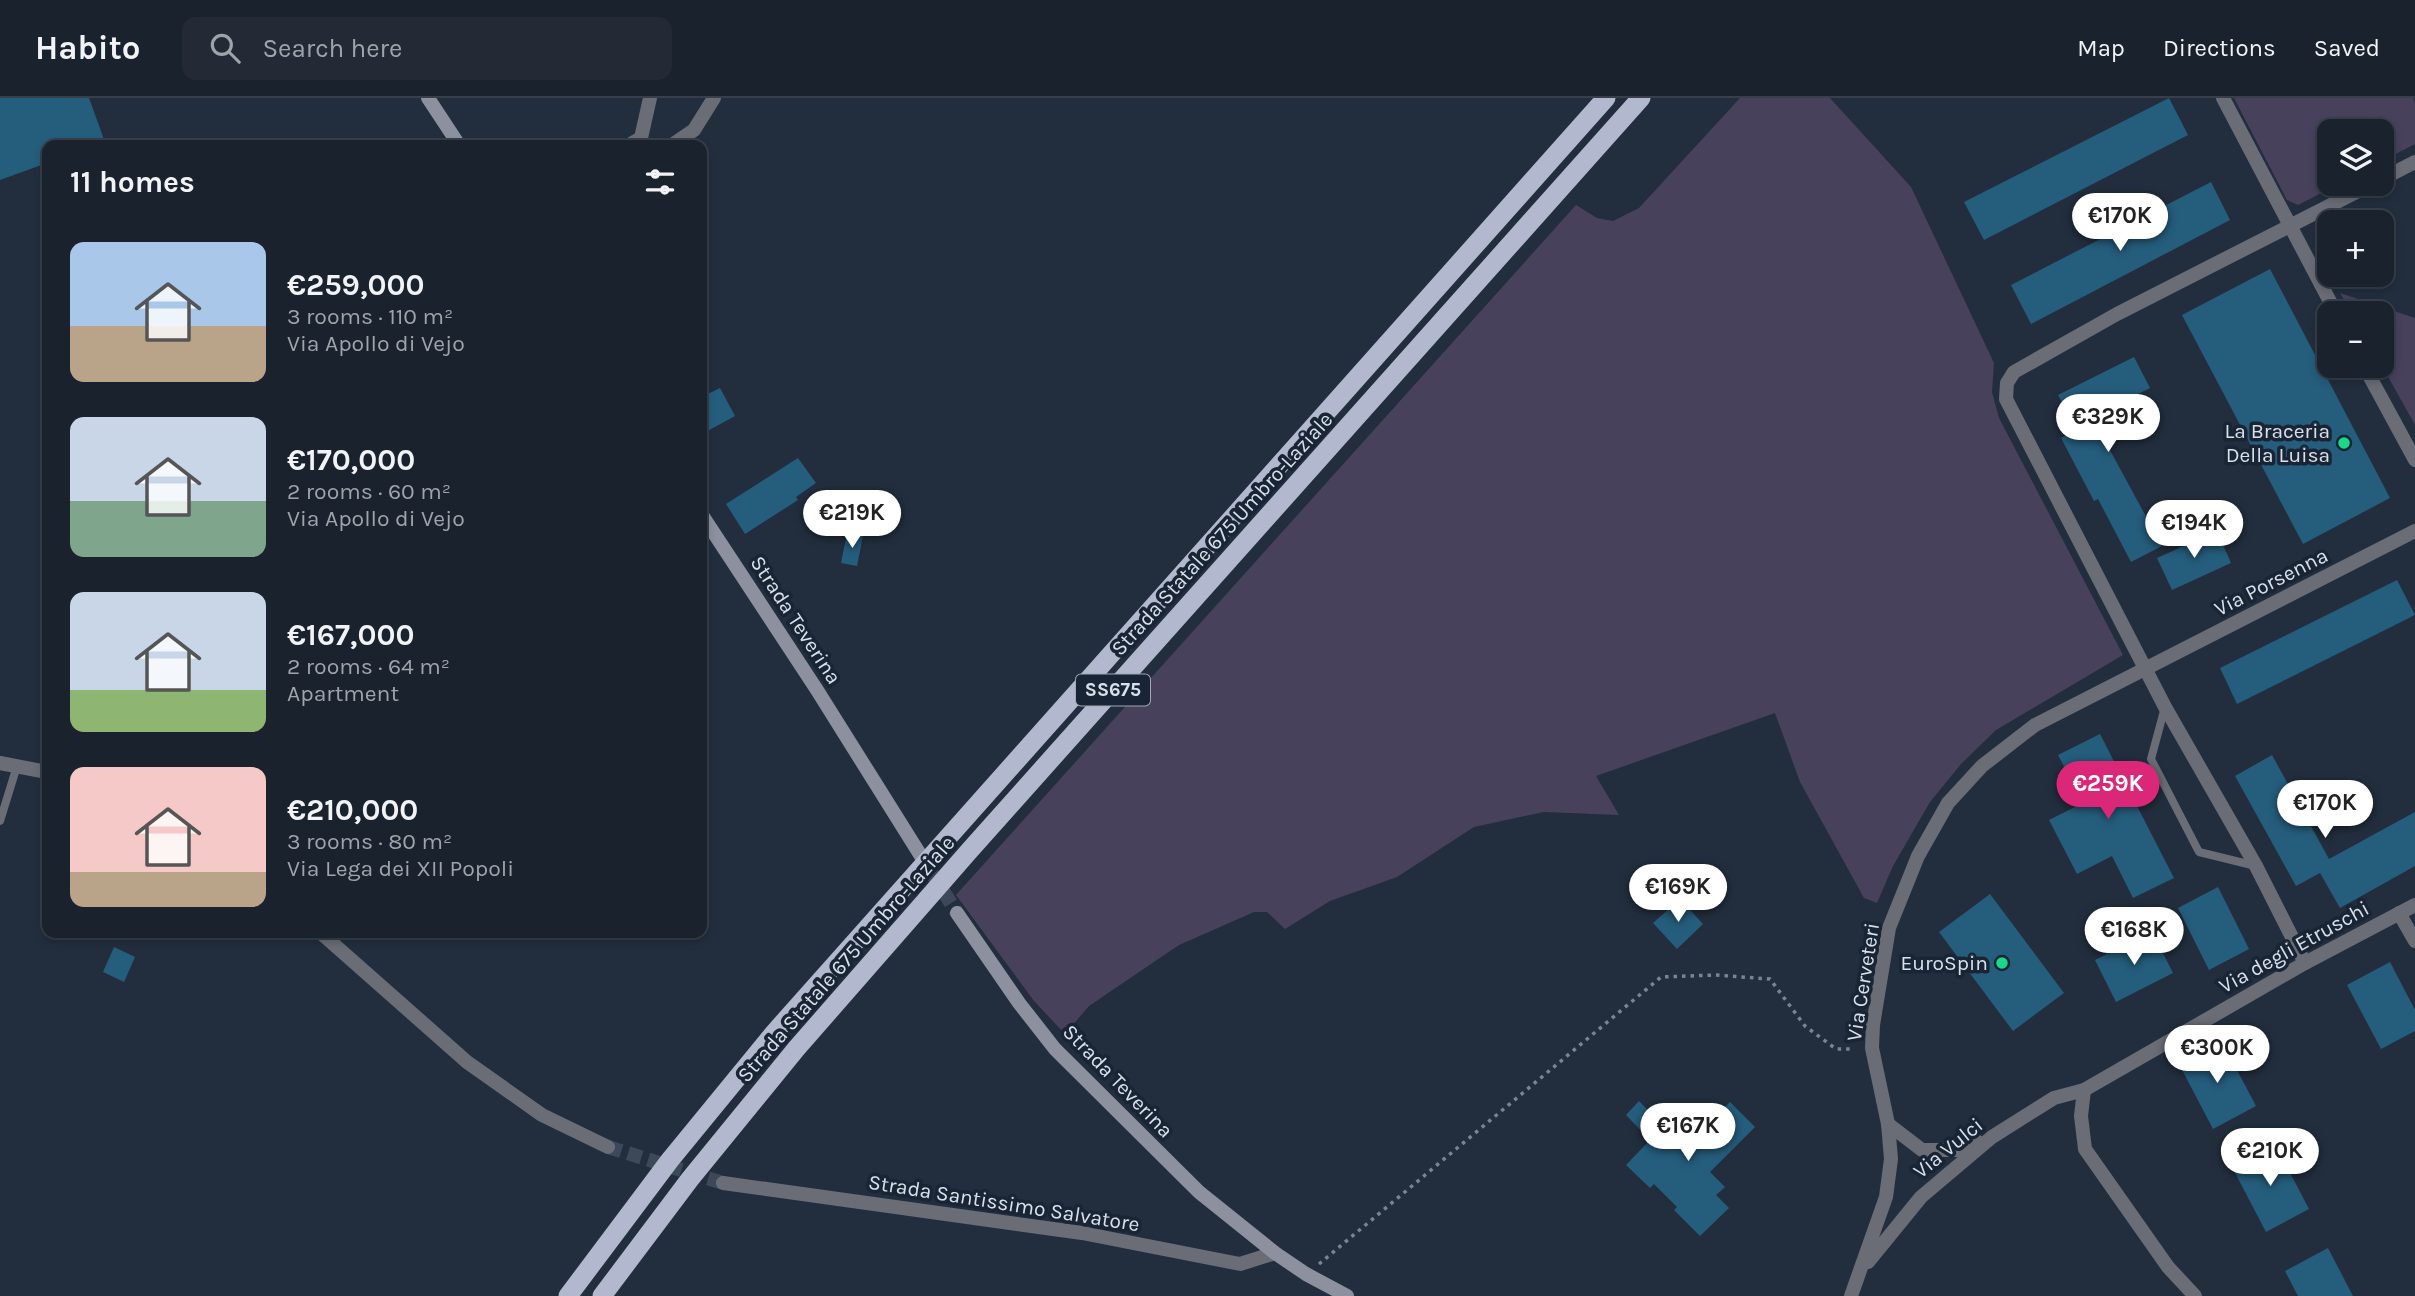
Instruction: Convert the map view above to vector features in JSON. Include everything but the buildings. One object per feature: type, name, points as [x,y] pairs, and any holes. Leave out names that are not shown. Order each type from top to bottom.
[{"type":"highway","name":"Strada Statale 675 Umbro-Laziale","points":[[568,1296],[670,1160],[774,1032],[1606,98]]},
{"type":"highway","name":"Strada Statale 675 Umbro-Laziale","points":[[602,1296],[690,1179],[796,1049],[1641,98]]},
{"type":"main road","points":[[428,98],[456,140]]},
{"type":"main road","name":"Strada Teverina","points":[[707,523],[817,690],[921,856]]},
{"type":"main road","name":"Strada Teverina","points":[[957,913],[1018,1003],[1055,1049],[1199,1192],[1276,1253],[1306,1274],[1347,1296]]},
{"type":"street","points":[[638,140],[641,138],[650,98]]},
{"type":"street","points":[[680,140],[694,131],[714,98]]},
{"type":"street","points":[[2223,98],[2330,301]]},
{"type":"street","points":[[2394,173],[2415,162]]},
{"type":"street","points":[[2305,963],[2256,866],[2165,707],[2006,399],[2007,383],[2014,372],[2117,314],[2350,196]]},
{"type":"street","points":[[2371,378],[2415,460]]},
{"type":"street","name":"Via Porsenna","points":[[2146,670],[2415,531]]},
{"type":"street","name":"Via Cerveteri","points":[[1851,1296],[1886,1197],[1891,1158],[1888,1124],[1872,1048],[1873,1025],[1889,928],[1918,856],[1948,803],[1982,766],[2035,725],[2146,670]]},
{"type":"street","points":[[0,763],[42,771]]},
{"type":"street","name":"Via degli Etruschi","points":[[2084,1090],[2305,963],[2415,905]]},
{"type":"street","points":[[2399,913],[2415,941]]},
{"type":"street","points":[[327,938],[467,1062],[542,1115],[608,1147]]},
{"type":"street","points":[[2084,1090],[2081,1116],[2085,1149],[2168,1267],[2194,1296]]},
{"type":"street","name":"Via Vulci","points":[[1861,1270],[1922,1197],[1992,1137],[2054,1098],[2084,1090]]},
{"type":"street","points":[[1888,1124],[1922,1150],[1959,1150],[1992,1137]]},
{"type":"street","name":"Strada Santissimo Salvatore","points":[[723,1183],[1082,1233],[1240,1264],[1276,1253]]},
{"type":"lane","points":[[2165,707],[2151,759],[2199,852],[2256,866]]},
{"type":"lane","points":[[0,821],[17,766]]},
{"type":"path","points":[[1306,1274],[1661,977],[1716,975],[1770,979],[1805,1026],[1836,1049],[1872,1048]]},
{"type":"shaded area","points":[[1740,98],[1830,98],[1911,187],[1994,363],[1992,392],[1999,418],[2123,655],[1996,730],[1961,764],[1930,802],[1893,866],[1877,903],[1864,898],[1800,782],[1775,713],[1596,776],[1619,815],[1544,812],[1474,827],[1397,877],[1330,901],[1285,929],[1267,912],[1254,912],[1179,945],[1089,1006],[1065,1034],[1034,1001],[956,895],[1576,205],[1597,218],[1613,221],[1639,208]]},
{"type":"shaded area","points":[[2234,98],[2413,98],[2415,144],[2394,155],[2394,119],[2317,119],[2317,195],[2298,205],[2287,200]]},
{"type":"shaded area","points":[[2340,293],[2364,301],[2345,301]]},
{"type":"shaded area","points":[[2394,311],[2415,318],[2415,425],[2389,378],[2394,378]]},
{"type":"tunnel","points":[[921,856],[957,913]]},
{"type":"tunnel","points":[[608,1147],[723,1183]]},
{"type":"place","name":"La Braceria Della Luisa","points":[[2344,443]]},
{"type":"place","name":"EuroSpin","points":[[2002,963]]}]
